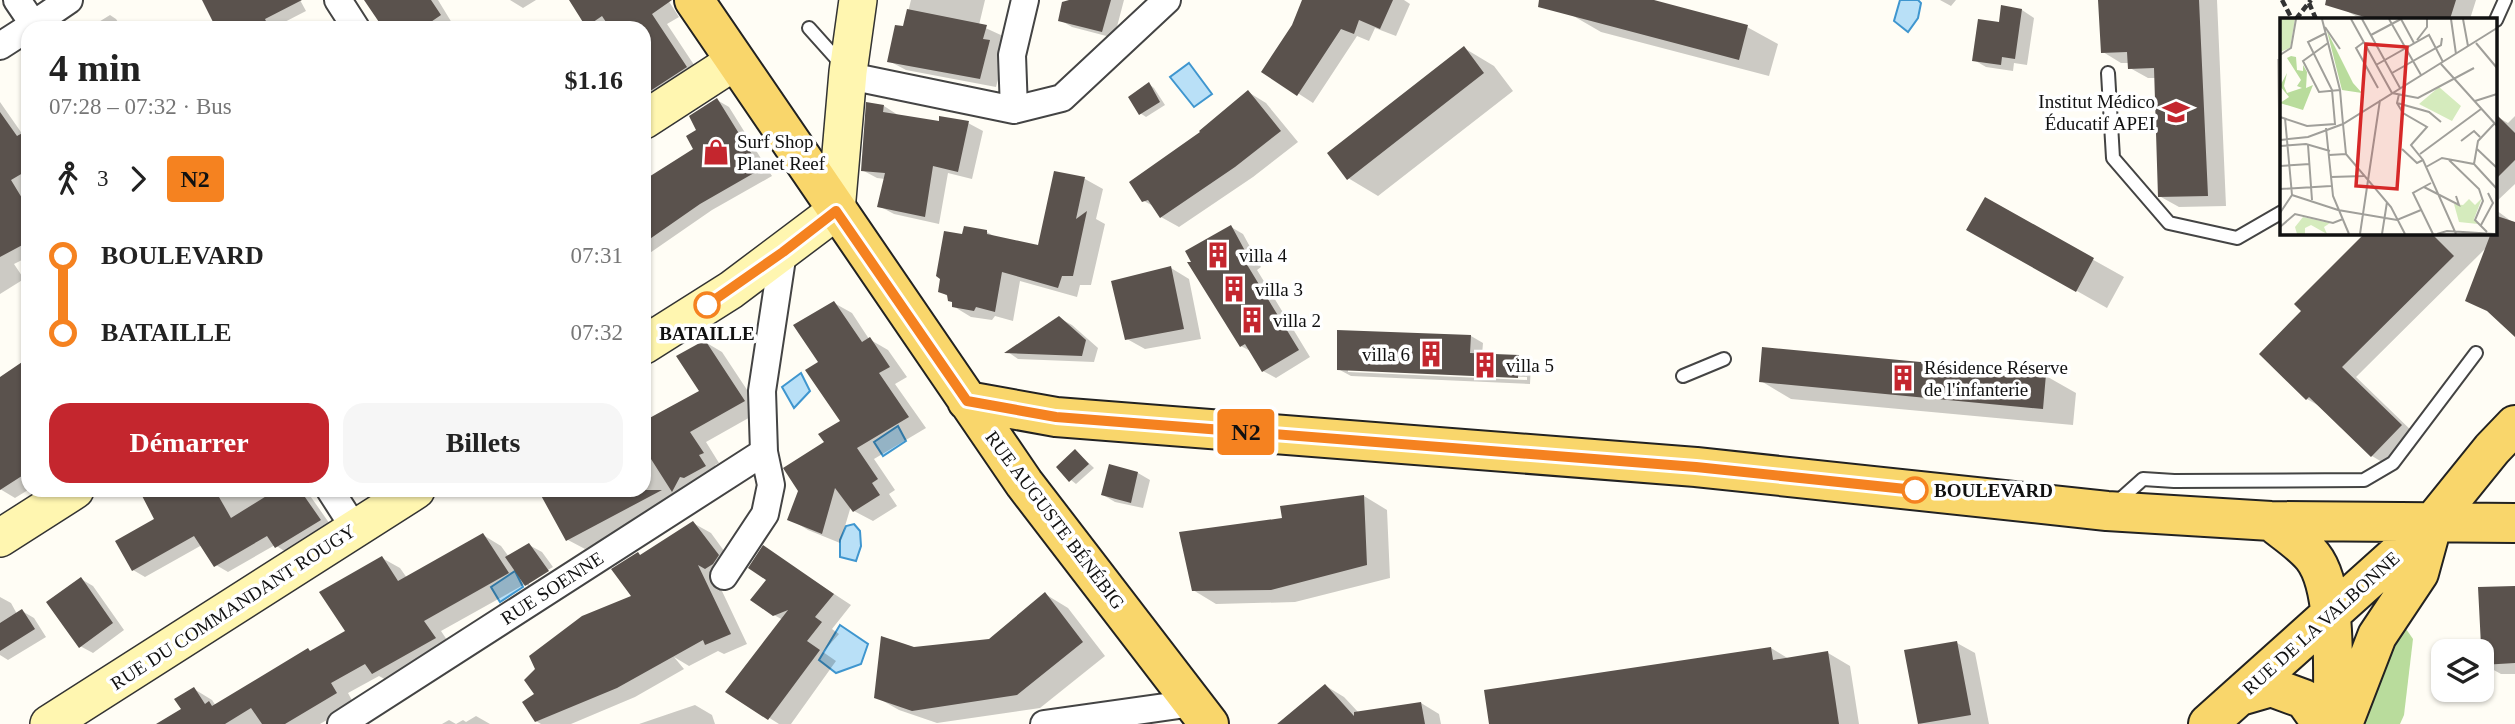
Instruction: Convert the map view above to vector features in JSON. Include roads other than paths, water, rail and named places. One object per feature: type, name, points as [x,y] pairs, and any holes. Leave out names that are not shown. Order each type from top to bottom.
[{"type":"main road","name":"RUE AUGUSTE BÉNÉBIG","points":[[694,0],[1024,483],[1201,713]]},
{"type":"main road","points":[[967,401],[1056,417],[1696,467],[2106,511],[2271,522],[2515,523]]},
{"type":"main road","points":[[1024,483],[1020,448],[1029,436],[1056,417]]},
{"type":"main road","points":[[2343,724],[2377,636],[2419,573],[2433,522],[2507,439]]},
{"type":"main road","points":[[2271,522],[2313,556],[2326,582],[2330,615],[2333,724]]},
{"type":"main road","name":"RUE DE LA VALBONNE","points":[[2208,724],[2433,522]]},
{"type":"main road","points":[[2239,696],[2271,687],[2304,699],[2322,724]]},
{"type":"street","points":[[16,0],[28,21]]},
{"type":"street","points":[[39,21],[69,0]]},
{"type":"street","points":[[338,0],[352,21]]},
{"type":"street","points":[[651,341],[730,290],[836,211],[848,72],[858,0]]},
{"type":"street","points":[[1014,110],[1012,55],[1024,0]]},
{"type":"street","points":[[848,72],[859,78],[1014,110],[1062,98],[1167,0]]},
{"type":"street","points":[[0,46],[21,33]]},
{"type":"street","points":[[651,115],[735,61]]},
{"type":"street","points":[[724,576],[765,514],[771,485],[764,452],[762,391],[783,252]]},
{"type":"street","name":"RUE SOENNE","points":[[341,724],[764,452]]},
{"type":"street","points":[[0,538],[64,497]]},
{"type":"street","points":[[334,497],[355,529]]},
{"type":"street","name":"RUE DU COMMANDANT ROUGY","points":[[49,724],[405,497]]},
{"type":"street","points":[[1044,724],[1201,713]]},
{"type":"lane","points":[[2497,18],[2505,0]]},
{"type":"lane","points":[[809,28],[848,72]]},
{"type":"lane","points":[[2108,73],[2113,158],[2169,223],[2237,238],[2280,213]]},
{"type":"lane","points":[[2106,511],[2143,479],[2364,480],[2393,463],[2476,353]]},
{"type":"lane","points":[[1683,376],[1724,359]]},
{"type":"water","points":[[1900,0],[1918,0],[1921,3],[1918,18],[1908,32],[1894,21]]},
{"type":"water","points":[[1189,63],[1212,94],[1194,107],[1170,77]]},
{"type":"water","points":[[801,373],[810,391],[794,408],[782,387]]},
{"type":"water","points":[[898,426],[906,441],[883,456],[874,442]]},
{"type":"water","points":[[854,524],[860,531],[861,546],[856,561],[840,557],[840,540],[846,526]]},
{"type":"water","points":[[515,571],[523,587],[500,602],[491,587]]},
{"type":"water","points":[[840,625],[868,644],[861,664],[836,673],[819,660]]},
{"type":"place","name":"Institut Médico Éducatif APEI","points":[[2176,112]]},
{"type":"place","name":"Surf Shop Planet Reef","points":[[716,152]]},
{"type":"place","name":"villa 4","points":[[1218,255]]},
{"type":"place","name":"villa 3","points":[[1234,289]]},
{"type":"place","name":"BATAILLE","points":[[707,305]]},
{"type":"place","name":"villa 2","points":[[1252,320]]},
{"type":"place","name":"villa 6","points":[[1431,354]]},
{"type":"place","name":"villa 5","points":[[1485,365]]},
{"type":"place","name":"Résidence Réserve de l'infanterie","points":[[1903,378]]},
{"type":"place","name":"BOULEVARD","points":[[1915,490]]}]
